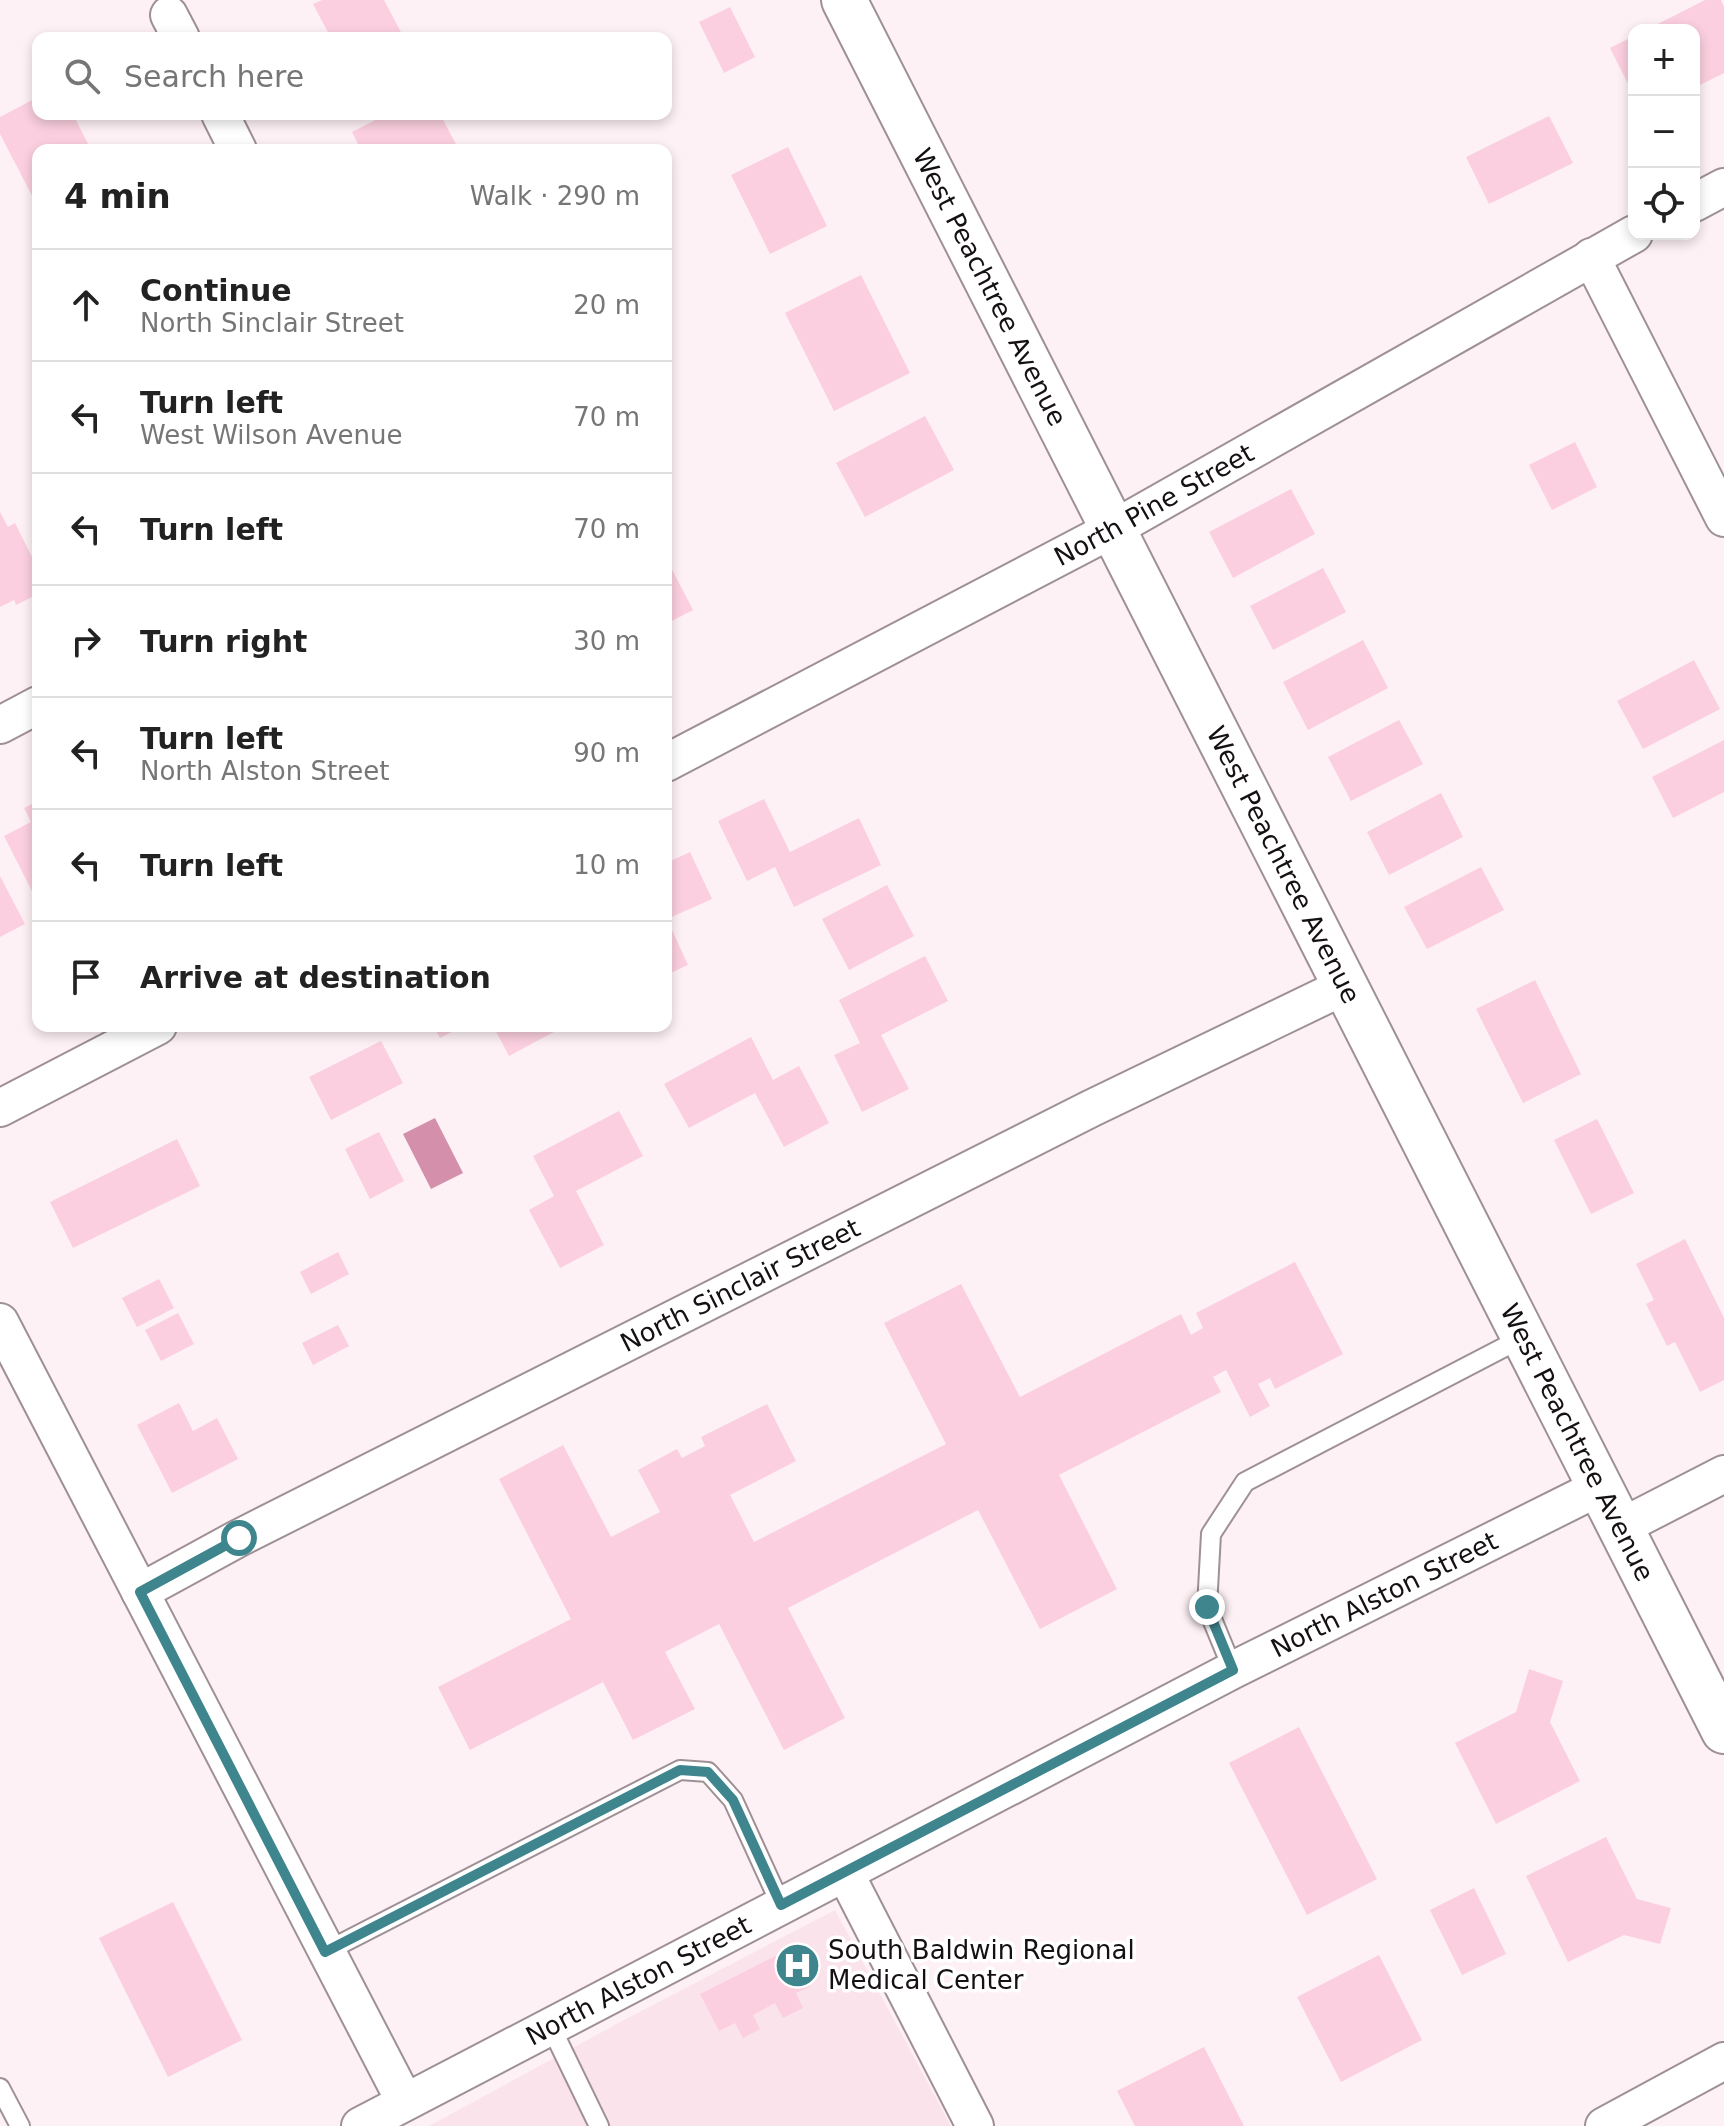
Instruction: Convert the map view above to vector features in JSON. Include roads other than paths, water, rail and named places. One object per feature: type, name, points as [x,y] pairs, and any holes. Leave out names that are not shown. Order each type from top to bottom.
[{"type":"street","name":"West Peachtree Avenue","points":[[844,0],[1724,1731]]},
{"type":"street","points":[[223,120],[235,144]]},
{"type":"street","points":[[1700,200],[1724,187]]},
{"type":"street","name":"North Pine Street","points":[[672,760],[1113,529],[1628,237]]},
{"type":"street","points":[[1591,257],[1724,518]]},
{"type":"street","points":[[0,725],[32,708]]},
{"type":"street","name":"North Sinclair Street","points":[[140,1592],[253,1531],[1078,1115],[1345,986]]},
{"type":"street","points":[[0,1108],[146,1032]]},
{"type":"street","points":[[0,1322],[405,2102]]},
{"type":"street","points":[[1621,1527],[1724,1474]]},
{"type":"street","name":"North Alston Street","points":[[360,2126],[1233,1670],[1600,1487]]},
{"type":"street","points":[[845,1873],[975,2126]]},
{"type":"street","points":[[1604,2126],[1724,2061]]},
{"type":"lane","points":[[1233,1670],[1207,1607],[1211,1534],[1245,1482],[1524,1337]]},
{"type":"lane","points":[[325,1952],[680,1770],[708,1772],[733,1800],[781,1905]]},
{"type":"lane","points":[[550,2025],[599,2126]]},
{"type":"lane","points":[[0,2088],[20,2126]]},
{"type":"place","name":"South Baldwin Regional Medical Center","points":[[797,1965]]}]
